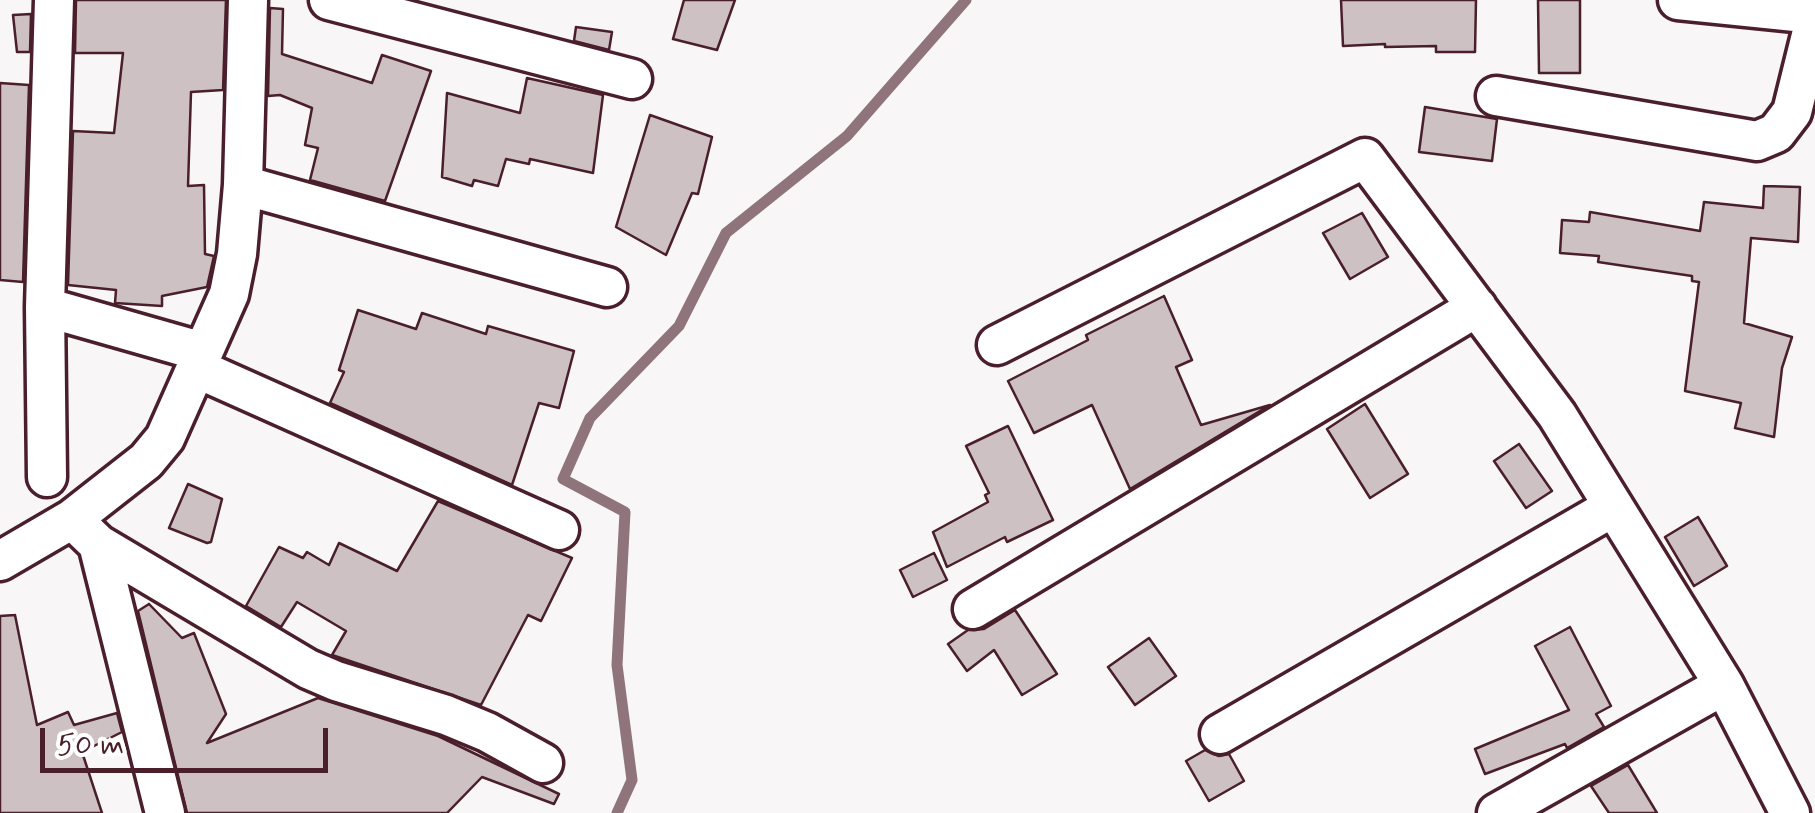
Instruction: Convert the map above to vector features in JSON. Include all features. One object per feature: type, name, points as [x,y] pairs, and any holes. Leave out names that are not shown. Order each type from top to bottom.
[{"type":"street","points":[[48,477],[44,307],[54,0]]},
{"type":"street","points":[[0,562],[85,531],[156,450],[165,438],[229,294],[244,185],[248,0]]},
{"type":"street","points":[[328,0],[632,79]]},
{"type":"street","points":[[1496,96],[1758,141],[1776,133],[1792,112],[1815,16],[1678,0]]},
{"type":"street","points":[[996,345],[1365,158],[1557,416],[1724,684],[1790,813]]},
{"type":"street","points":[[244,185],[608,287]]},
{"type":"street","points":[[44,307],[199,360],[559,530]]},
{"type":"street","points":[[973,609],[1478,307]]},
{"type":"street","points":[[1220,734],[1613,507]]},
{"type":"street","points":[[85,531],[308,669],[446,715],[488,732],[542,762]]},
{"type":"street","points":[[85,531],[165,813]]},
{"type":"street","points":[[1498,813],[1724,684]]},
{"type":"building","points":[[76,0],[226,0],[223,90],[191,92],[188,186],[204,185],[205,254],[214,256],[207,287],[162,296],[162,306],[115,303],[116,290],[68,285],[73,131],[114,133],[123,53],[75,53]]},
{"type":"building","points":[[684,0],[735,0],[717,50],[673,39]]},
{"type":"building","points":[[1341,0],[1476,0],[1475,52],[1436,52],[1436,46],[1343,46]]},
{"type":"building","points":[[1538,0],[1580,0],[1580,73],[1539,73]]},
{"type":"building","points":[[270,8],[283,9],[282,54],[372,83],[382,55],[431,71],[385,201],[310,180],[318,148],[305,145],[312,108],[280,95],[268,96]]},
{"type":"building","points":[[31,14],[30,52],[17,52],[13,15]]},
{"type":"building","points":[[576,27],[612,32],[609,50],[574,41]]},
{"type":"building","points":[[527,78],[603,95],[593,173],[530,159],[529,164],[506,159],[498,186],[474,180],[472,186],[442,177],[447,93],[520,113]]},
{"type":"building","points":[[0,83],[29,85],[23,282],[0,280]]},
{"type":"building","points":[[1425,107],[1497,119],[1492,161],[1419,152]]},
{"type":"building","points":[[650,115],[712,137],[698,194],[692,193],[666,255],[616,227]]},
{"type":"building","points":[[1764,186],[1800,187],[1798,242],[1751,238],[1744,323],[1792,337],[1782,368],[1774,437],[1735,428],[1741,403],[1685,391],[1699,282],[1692,281],[1692,276],[1598,262],[1599,256],[1560,253],[1562,220],[1589,222],[1590,212],[1700,231],[1704,202],[1763,208]]},
{"type":"building","points":[[1362,213],[1388,257],[1350,279],[1323,233]]},
{"type":"building","points":[[1164,296],[1192,360],[1176,367],[1201,425],[1270,405],[1130,489],[1092,405],[1034,433],[1008,381],[1088,340],[1086,335]]},
{"type":"building","points":[[358,310],[416,329],[422,313],[486,334],[488,326],[574,351],[559,408],[539,403],[512,485],[330,403],[344,372],[339,370]]},
{"type":"building","points":[[1365,404],[1408,474],[1370,498],[1327,429]]},
{"type":"building","points":[[1008,426],[1053,520],[1007,542],[1005,537],[947,567],[933,532],[988,502],[985,495],[989,493],[966,446]]},
{"type":"building","points":[[1519,444],[1552,491],[1526,508],[1494,461]]},
{"type":"building","points":[[188,484],[222,499],[211,542],[169,528]]},
{"type":"building","points":[[438,501],[572,558],[541,621],[528,615],[481,705],[332,655],[346,631],[297,602],[281,627],[246,606],[279,547],[303,558],[307,552],[329,565],[339,543],[397,571]]},
{"type":"building","points":[[1698,517],[1727,566],[1694,586],[1665,537]]},
{"type":"building","points":[[934,553],[947,580],[913,597],[900,570]]},
{"type":"building","points":[[149,604],[182,638],[194,633],[226,714],[207,743],[318,698],[438,736],[559,794],[554,804],[482,777],[447,813],[187,813],[138,611]]},
{"type":"building","points":[[1015,610],[1057,674],[1022,695],[994,650],[967,671],[948,644],[968,630],[984,629]]},
{"type":"building","points":[[15,615],[37,725],[68,712],[74,725],[117,713],[122,732],[82,752],[102,813],[0,813],[0,616]]},
{"type":"building","points":[[1570,627],[1611,706],[1596,714],[1604,727],[1567,748],[1565,744],[1485,774],[1475,749],[1569,710],[1535,646]]},
{"type":"building","points":[[1149,638],[1176,676],[1135,705],[1108,667]]},
{"type":"building","points":[[1205,750],[1219,756],[1229,754],[1244,781],[1209,801],[1186,761]]},
{"type":"building","points":[[1628,765],[1657,813],[1609,813],[1591,786]]},
{"type":"waterway","points":[[617,813],[632,780],[617,665],[625,512],[563,479],[590,418],[679,326],[726,233],[847,136],[966,0]]}]
